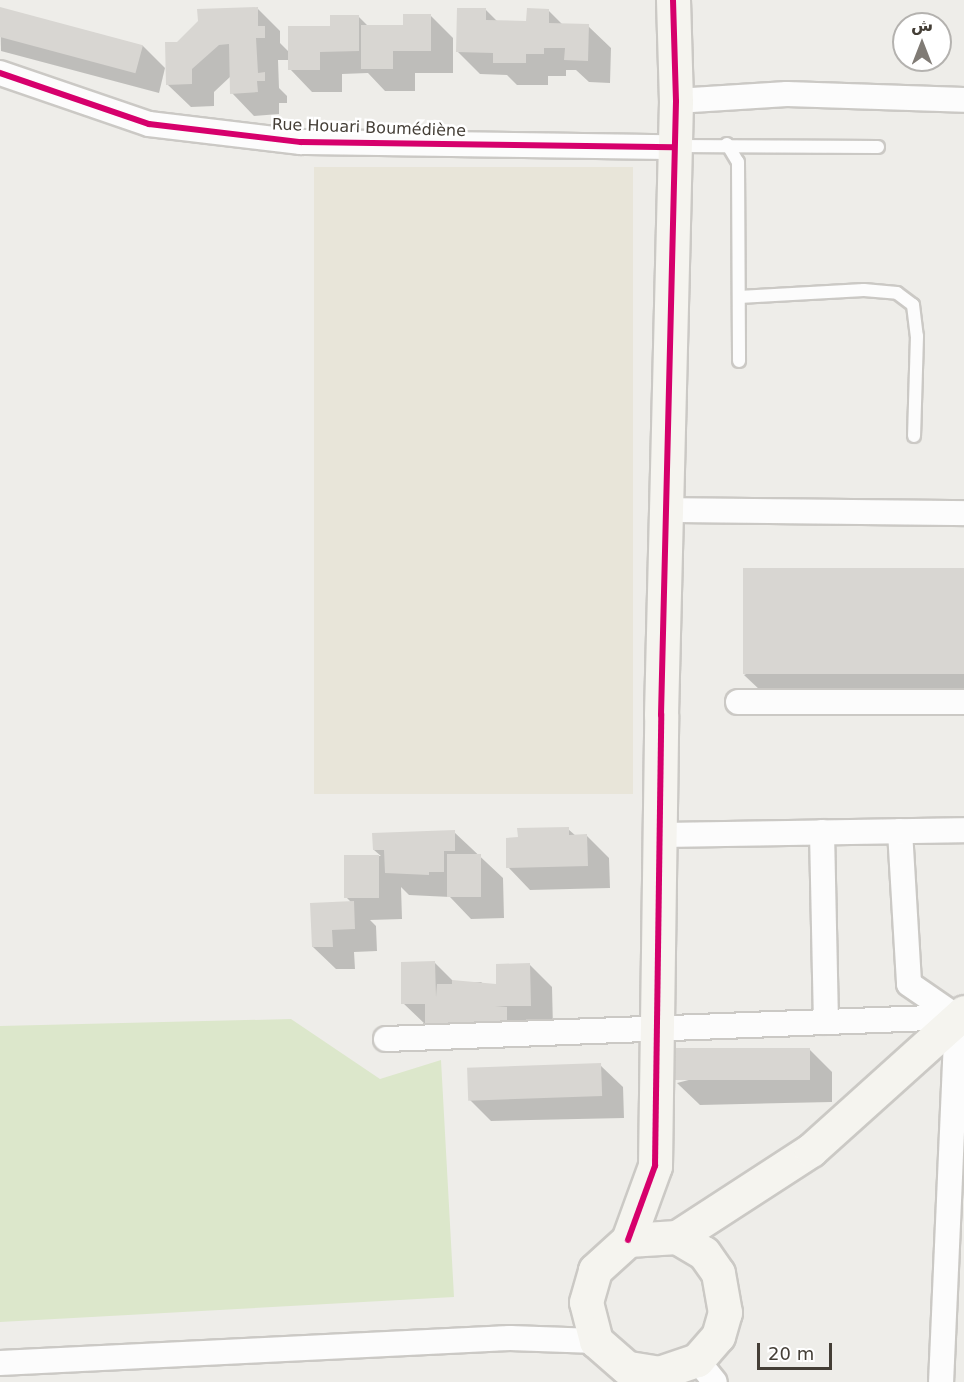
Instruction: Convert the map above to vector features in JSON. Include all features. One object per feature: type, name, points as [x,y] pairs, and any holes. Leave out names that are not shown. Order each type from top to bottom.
[{"type":"street","points":[[673,0],[676,101],[659,835],[655,1166],[628,1240],[595,1270],[586,1302],[596,1341],[627,1368],[660,1373],[706,1371],[725,1312],[718,1273],[704,1253],[677,1237]]},
{"type":"street","name":"Rue Houari Boumédiène","points":[[0,73],[149,124],[300,142],[674,147]]},
{"type":"street","points":[[676,101],[787,94],[964,100]]},
{"type":"street","points":[[666,510],[964,513]]},
{"type":"street","points":[[738,702],[964,702]]},
{"type":"street","points":[[659,835],[964,830]]},
{"type":"street","points":[[900,831],[909,984],[960,1015]]},
{"type":"street","points":[[822,832],[826,1022]]},
{"type":"street","points":[[386,1039],[960,1015]]},
{"type":"street","points":[[628,1240],[677,1237],[811,1150],[960,1015]]},
{"type":"street","points":[[941,1382],[955,1284],[960,1015]]},
{"type":"street","points":[[0,1363],[69,1371],[510,1338],[596,1341]]},
{"type":"lane","points":[[674,147],[727,144],[878,147]]},
{"type":"lane","points":[[727,144],[738,162],[739,361]]},
{"type":"lane","points":[[739,297],[864,290],[897,293],[913,305],[917,336],[914,436]]},
{"type":"shaded area","points":[[314,167],[633,167],[633,794],[314,794]]},
{"type":"green space","points":[[291,1019],[380,1079],[441,1060],[454,1297],[0,1322],[0,1026]]},
{"type":"building","points":[[0,7],[143,45],[135,73],[0,37]]},
{"type":"building","points":[[258,7],[258,26],[265,26],[265,38],[256,38],[258,73],[265,72],[265,81],[257,81],[258,92],[230,94],[229,44],[219,45],[192,69],[192,84],[166,85],[165,42],[177,42],[198,21],[197,9]]},
{"type":"building","points":[[457,8],[486,8],[486,20],[526,21],[527,8],[549,9],[549,23],[589,24],[588,61],[564,60],[565,48],[544,48],[544,54],[526,54],[526,63],[493,63],[493,53],[456,52]]},
{"type":"building","points":[[403,14],[431,14],[431,51],[393,51],[393,69],[361,69],[361,25],[403,25]]},
{"type":"building","points":[[330,15],[359,15],[359,51],[320,52],[320,70],[288,70],[288,26],[330,26]]},
{"type":"building","points":[[743,568],[964,568],[964,674],[743,674]]},
{"type":"building","points":[[569,827],[569,835],[587,834],[588,866],[506,868],[506,838],[518,837],[517,828]]},
{"type":"building","points":[[455,830],[455,851],[444,851],[444,872],[429,872],[429,875],[385,873],[384,850],[373,850],[372,833]]},
{"type":"building","points":[[447,854],[481,854],[481,897],[447,897]]},
{"type":"building","points":[[344,855],[379,855],[379,898],[344,898]]},
{"type":"building","points":[[354,901],[355,929],[332,930],[333,947],[312,947],[310,903]]},
{"type":"building","points":[[435,961],[436,997],[437,984],[452,984],[452,980],[496,984],[496,964],[530,963],[531,1006],[495,1006],[507,1007],[507,1024],[425,1025],[425,1004],[401,1004],[401,962]]},
{"type":"building","points":[[675,1048],[810,1048],[810,1080],[675,1080]]},
{"type":"building","points":[[601,1063],[602,1096],[468,1101],[467,1068]]},
{"type":"cycle path","points":[[628,1240],[655,1166],[661,715],[676,101],[673,0]]},
{"type":"cycle path","points":[[0,73],[149,124],[301,142],[674,147]]}]
